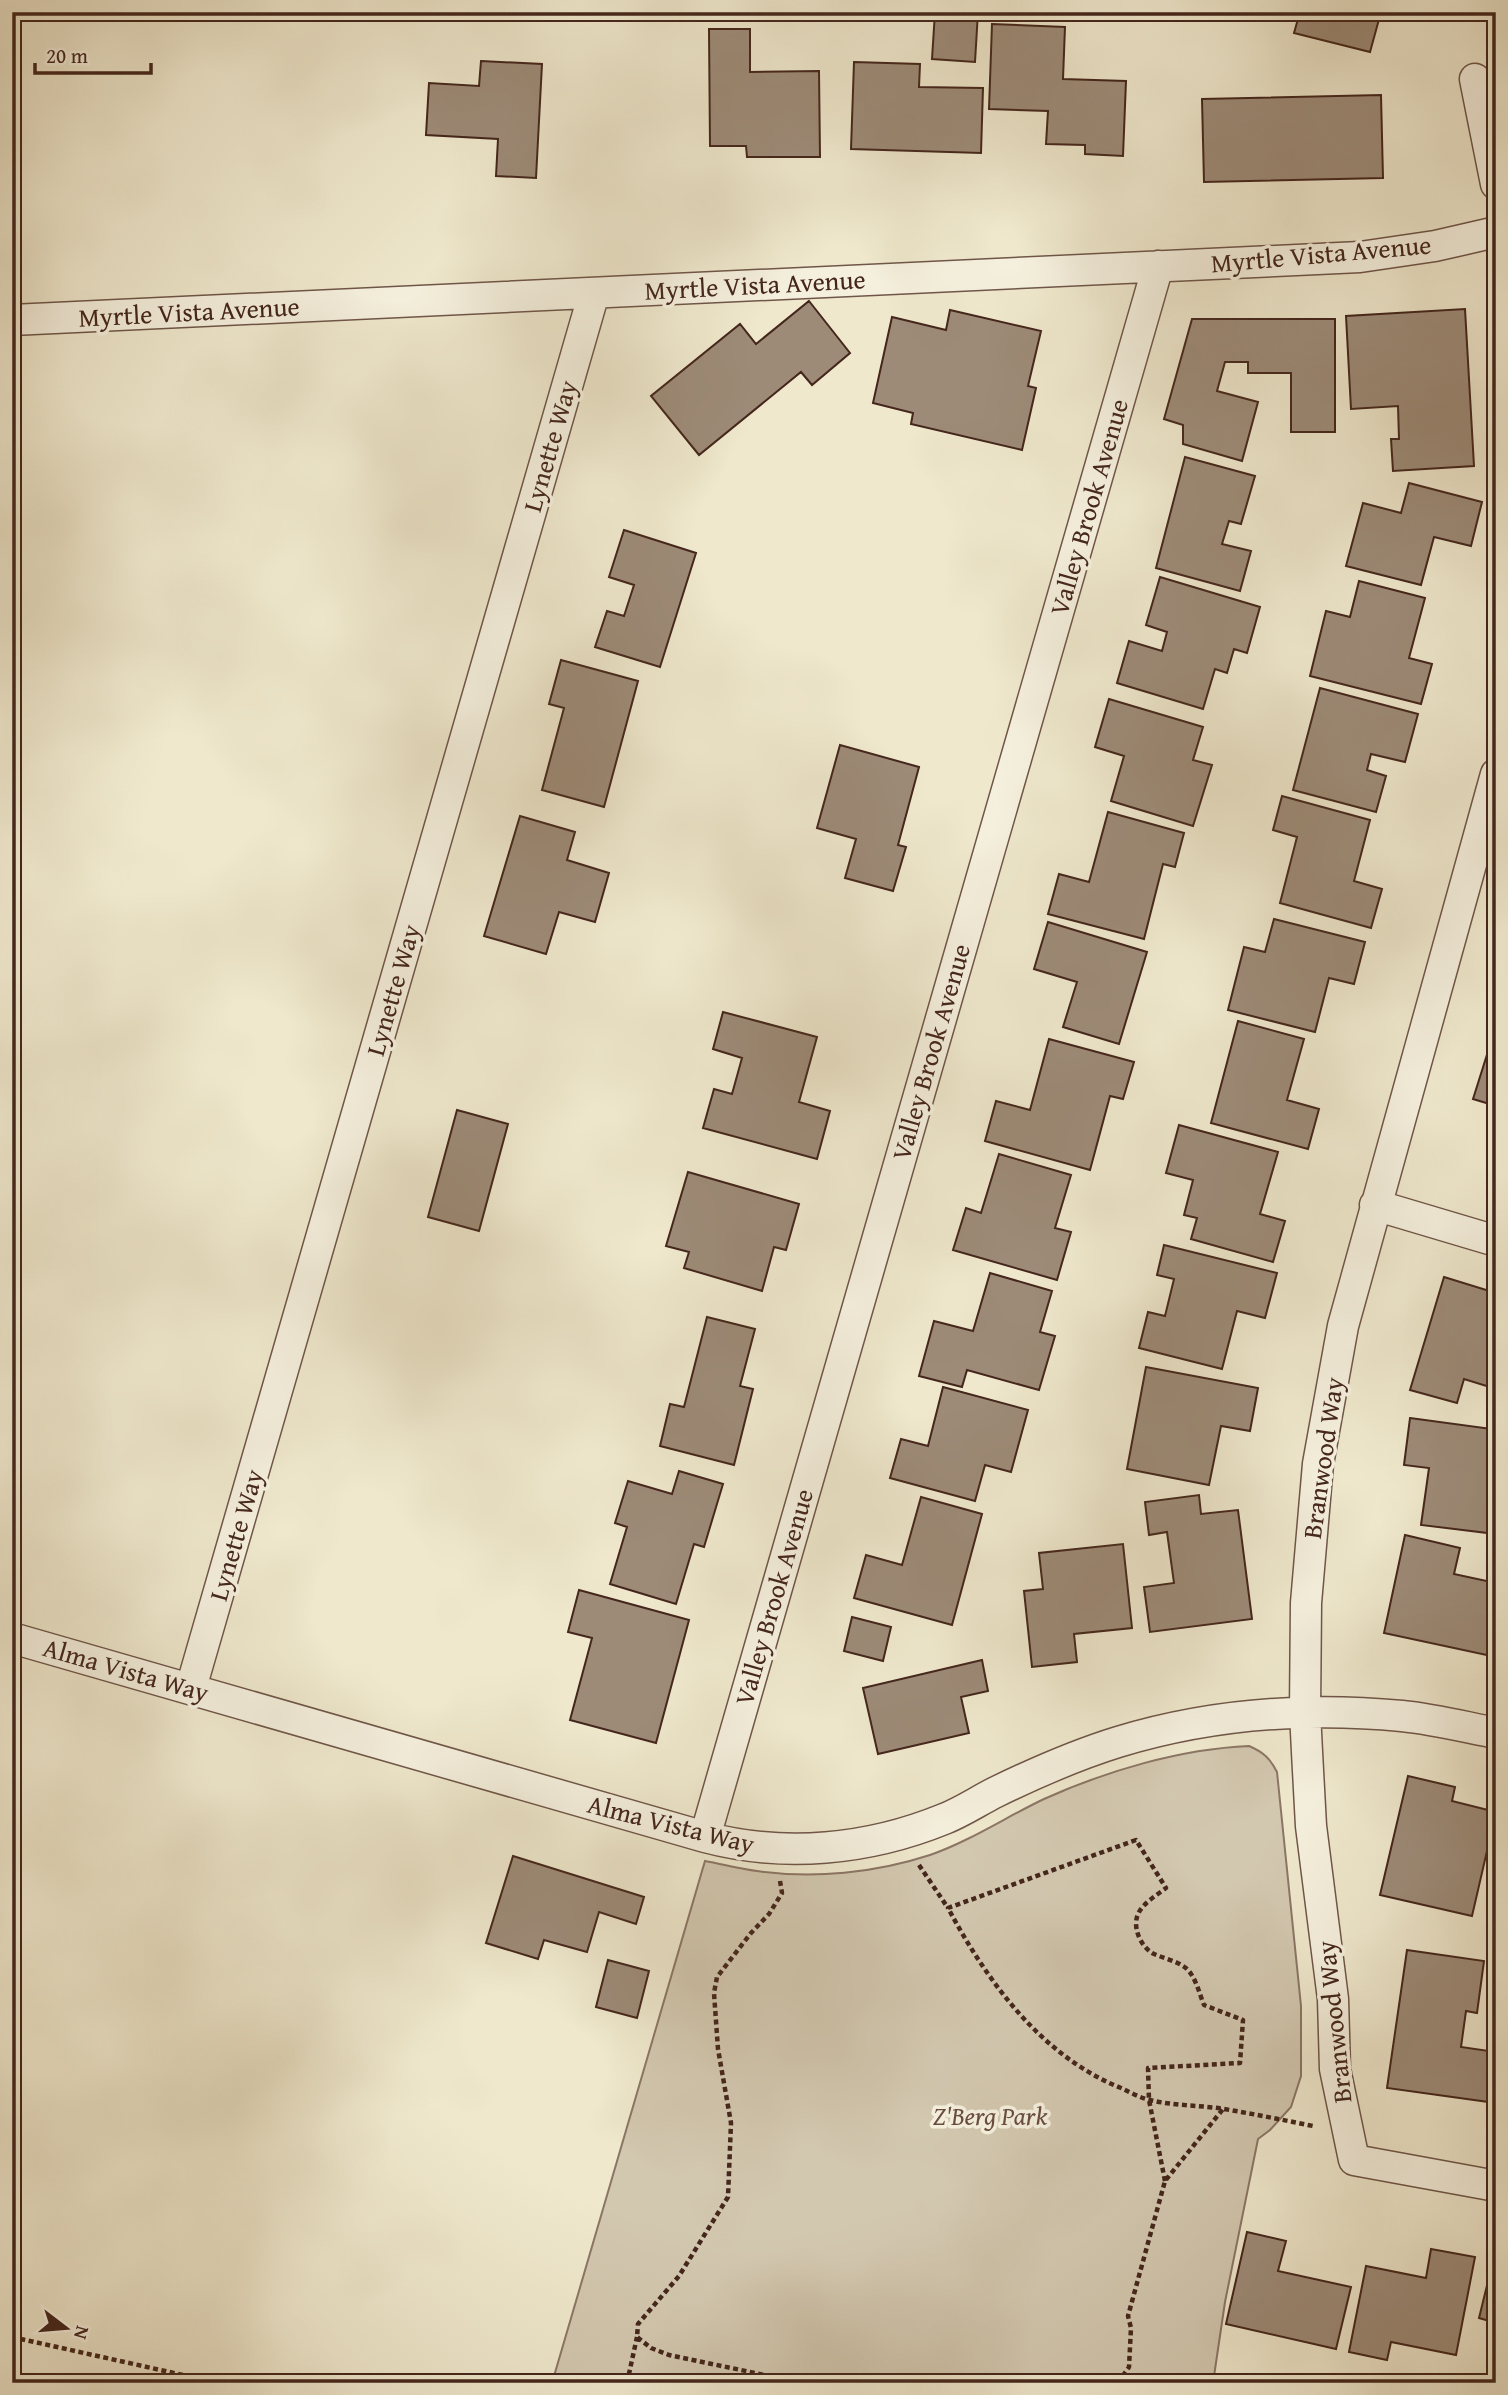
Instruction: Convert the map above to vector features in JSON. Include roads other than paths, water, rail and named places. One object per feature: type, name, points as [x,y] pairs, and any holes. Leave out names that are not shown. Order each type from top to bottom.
[{"type":"street","points":[[1475,79],[1496,184]]},
{"type":"street","name":"Myrtle Vista Avenue","points":[[12,320],[1360,257],[1435,246],[1496,232]]},
{"type":"street","name":"Valley Brook Avenue","points":[[705,1838],[1158,266]]},
{"type":"street","name":"Lynette Way","points":[[191,1688],[594,293]]},
{"type":"street","name":"Branwood Way","points":[[1496,774],[1343,1326],[1318,1464],[1307,1603],[1305,1712],[1311,1826],[1333,1999],[1335,2069],[1351,2146],[1496,2186]]},
{"type":"street","points":[[1375,1205],[1496,1241]]},
{"type":"street","name":"Alma Vista Way","points":[[12,1638],[705,1838],[786,1849],[848,1847],[898,1835],[945,1819],[1050,1767],[1118,1742],[1200,1722],[1305,1712],[1404,1717],[1496,1733]]},
{"type":"park label","name":"Z'Berg Park","points":[[990,2116]]}]
